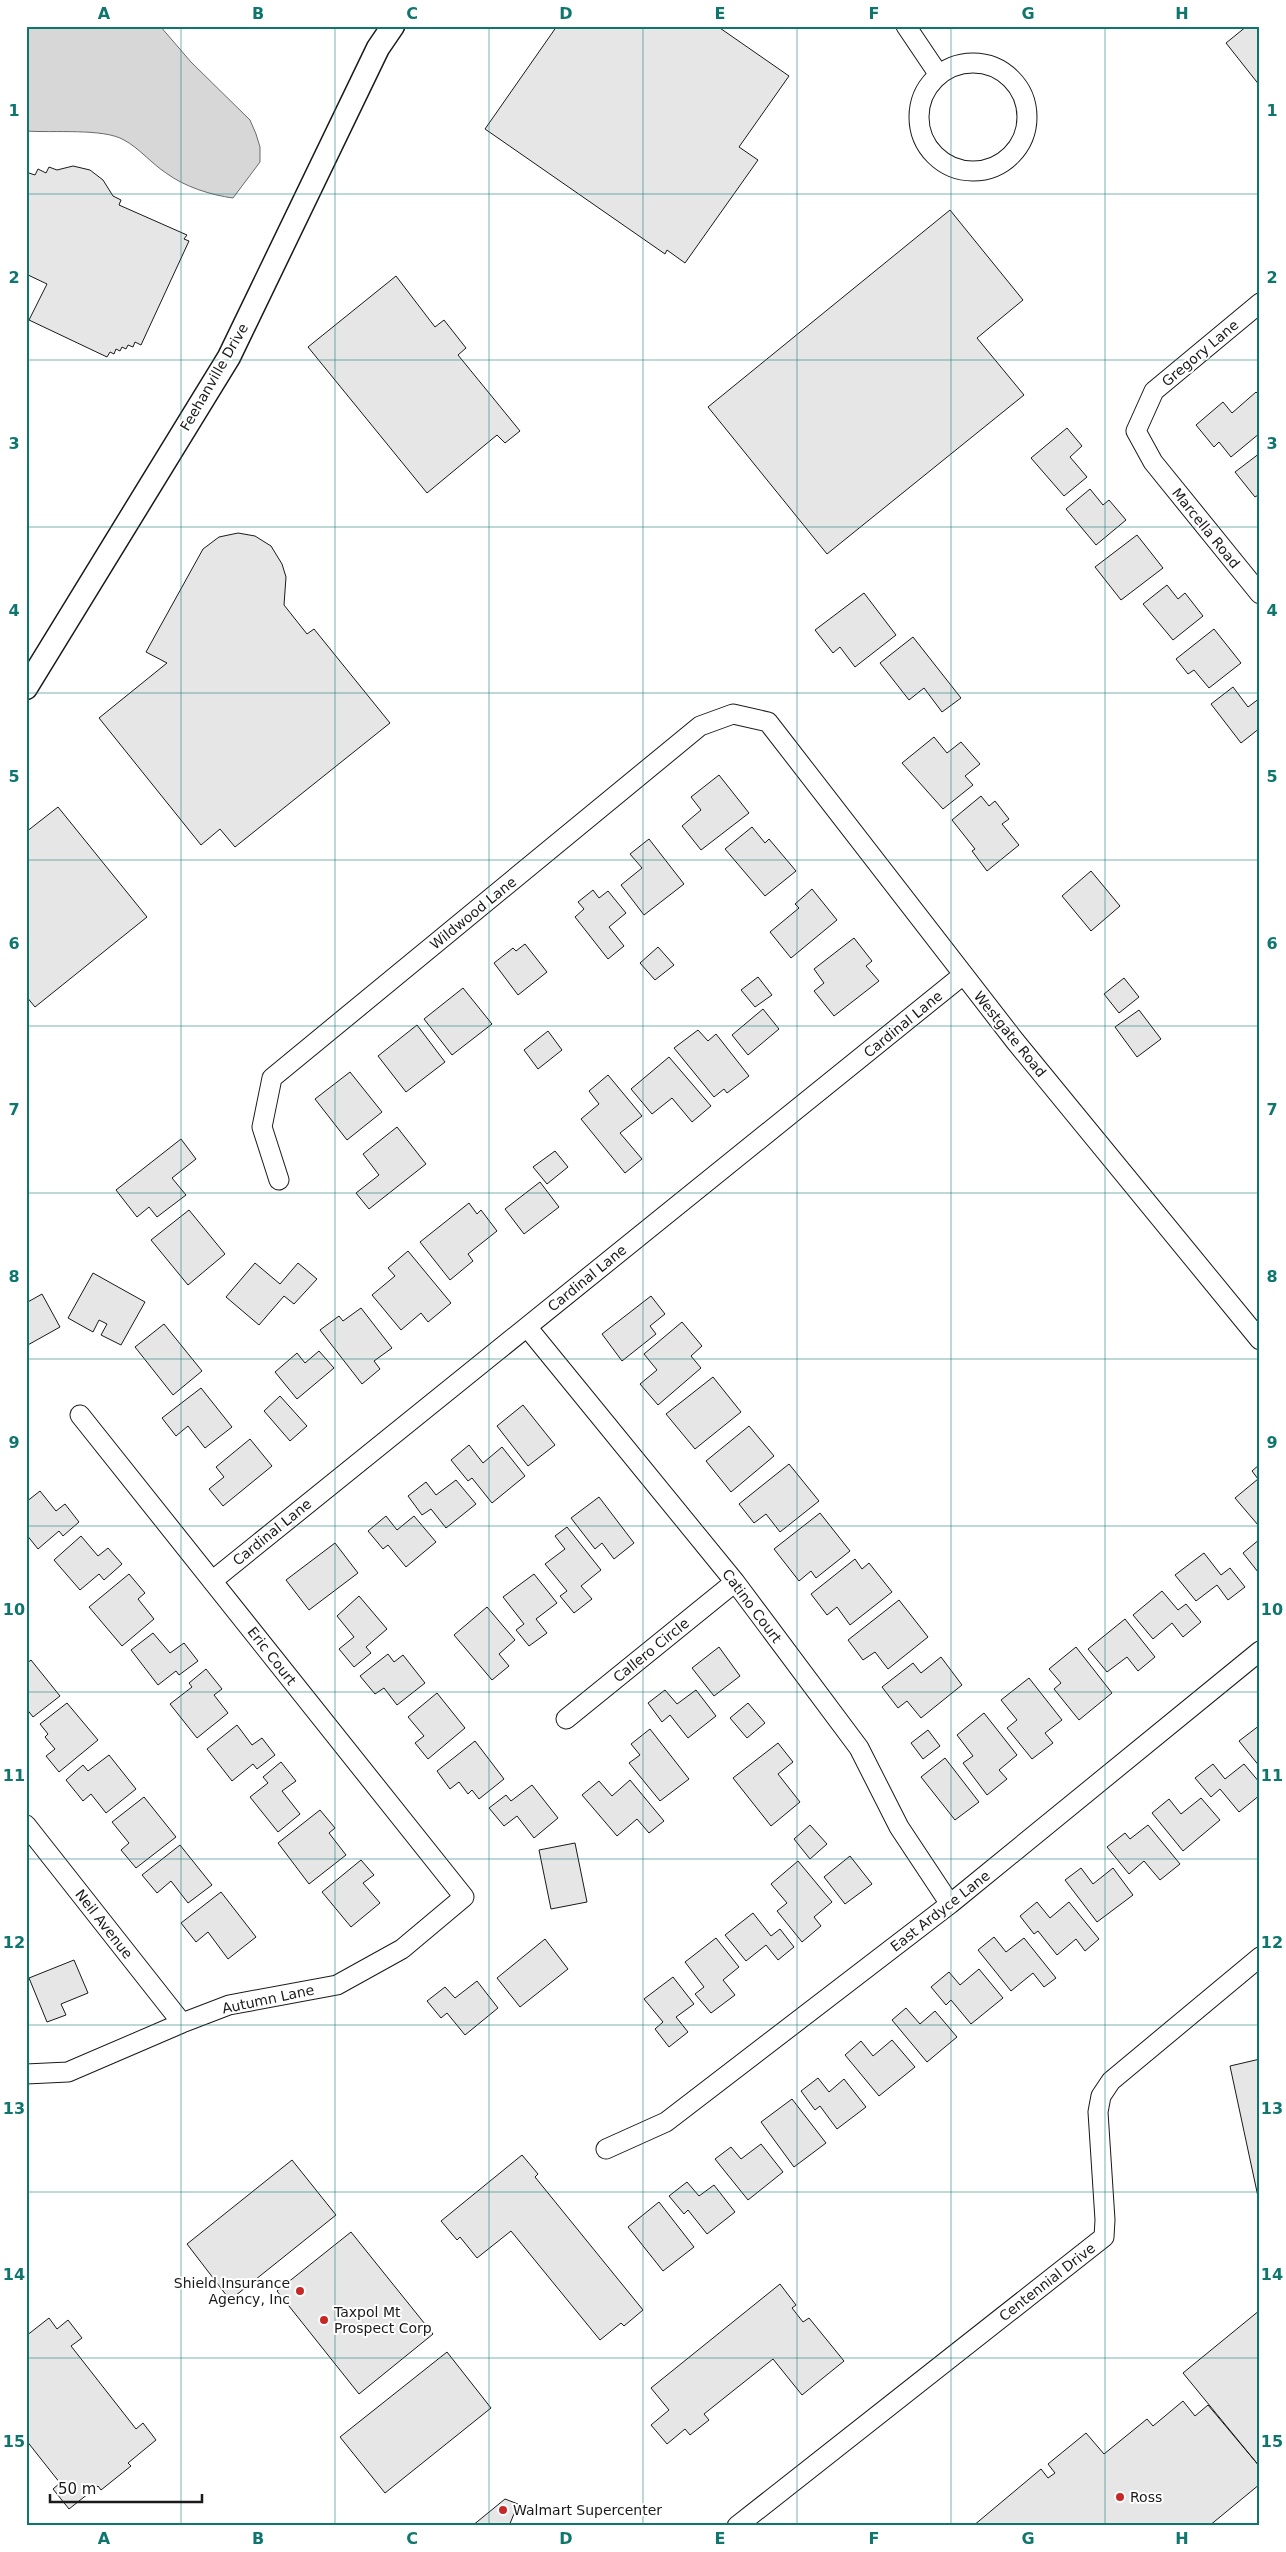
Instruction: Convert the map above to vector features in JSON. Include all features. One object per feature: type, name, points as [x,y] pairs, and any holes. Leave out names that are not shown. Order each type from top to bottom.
[{"type":"street","name":"Feehanville Drive","points":[[26,688],[229,357],[378,48],[393,26]]},
{"type":"street","points":[[906,26],[939,75]]},
{"type":"street","points":[[966,63],[980,63],[995,67],[1010,77],[1022,92],[1027,109],[1027,124],[1024,138],[1016,151],[1004,162],[982,171],[958,170],[943,163],[930,152],[922,137],[918,120],[920,104],[927,88],[939,75],[951,67],[966,63]]},
{"type":"street","name":"Gregory Lane","points":[[1153,462],[1136,431],[1154,391],[1260,303]]},
{"type":"street","name":"Marcella Road","points":[[1153,462],[1260,594]]},
{"type":"street","name":"Wildwood Lane","points":[[279,1180],[262,1127],[272,1078],[700,726],[733,714],[768,722]]},
{"type":"street","name":"Westgate Road","points":[[768,722],[963,975],[1260,1340]]},
{"type":"street","name":"Cardinal Lane","points":[[212,1581],[963,975]]},
{"type":"street","name":"Catino Court","points":[[527,1327],[735,1582],[860,1748],[899,1827],[950,1904]]},
{"type":"street","name":"Eric Court","points":[[80,1415],[464,1897]]},
{"type":"street","name":"Callero Circle","points":[[566,1719],[735,1582]]},
{"type":"street","name":"East Ardyce Lane","points":[[606,2149],[666,2122],[950,1904],[1260,1650]]},
{"type":"street","name":"Neil Avenue","points":[[26,1825],[182,2023]]},
{"type":"street","name":"Autumn Lane","points":[[26,2074],[68,2072],[229,2005],[336,1985],[402,1949],[464,1897]]},
{"type":"street","name":"Centennial Drive","points":[[736,2526],[1104,2237],[1105,2220],[1098,2112],[1101,2096],[1111,2080],[1260,1957]]},
{"type":"shaded area","points":[[26,26],[160,26],[191,62],[250,120],[260,147],[260,162],[233,198],[207,192],[173,178],[129,143],[115,136],[91,132],[26,131]]},
{"type":"building","points":[[557,26],[717,26],[789,76],[739,147],[758,160],[685,263],[667,250],[665,254],[485,129]]},
{"type":"building","points":[[1247,26],[1260,26],[1260,86],[1226,43]]},
{"type":"building","points":[[73,166],[90,170],[103,180],[113,196],[121,200],[119,205],[187,235],[184,239],[189,241],[141,345],[135,342],[133,347],[128,345],[126,349],[122,347],[120,351],[116,349],[114,354],[110,352],[107,357],[29,320],[47,284],[26,274],[26,172],[35,175],[38,169],[46,173],[49,167],[57,170]]},
{"type":"building","points":[[950,210],[1023,300],[977,338],[1024,395],[827,554],[708,407]]},
{"type":"building","points":[[396,276],[435,327],[444,320],[466,348],[458,355],[520,431],[505,443],[497,435],[427,493],[308,347]]},
{"type":"building","points":[[1256,392],[1260,396],[1260,433],[1231,457],[1219,442],[1214,447],[1196,425],[1223,402],[1232,413]]},
{"type":"building","points":[[1067,428],[1082,446],[1070,457],[1087,477],[1064,496],[1031,458]]},
{"type":"building","points":[[1260,453],[1260,494],[1255,497],[1235,472]]},
{"type":"building","points":[[1090,489],[1103,505],[1109,500],[1126,520],[1096,545],[1066,509]]},
{"type":"building","points":[[238,533],[255,536],[271,546],[282,564],[286,577],[284,605],[307,634],[314,629],[390,723],[235,847],[220,829],[201,845],[99,718],[167,663],[146,652],[203,549],[219,537]]},
{"type":"building","points":[[1137,535],[1163,568],[1121,600],[1095,567]]},
{"type":"building","points":[[1167,585],[1178,599],[1185,593],[1203,616],[1173,640],[1143,604]]},
{"type":"building","points":[[864,593],[896,635],[855,667],[840,647],[833,653],[815,630]]},
{"type":"building","points":[[1214,629],[1241,663],[1209,688],[1194,670],[1188,674],[1176,659]]},
{"type":"building","points":[[913,637],[961,698],[942,712],[924,688],[909,700],[880,663]]},
{"type":"building","points":[[1233,687],[1248,707],[1260,698],[1260,728],[1241,743],[1211,704]]},
{"type":"building","points":[[934,737],[947,753],[961,742],[980,764],[965,776],[973,785],[943,809],[902,763]]},
{"type":"building","points":[[719,775],[749,813],[701,850],[682,826],[701,810],[691,797]]},
{"type":"building","points":[[981,796],[989,806],[995,801],[1009,819],[1002,824],[1019,845],[987,871],[972,851],[975,849],[952,820]]},
{"type":"building","points":[[58,807],[147,917],[35,1007],[26,996],[26,832]]},
{"type":"building","points":[[752,827],[765,843],[769,839],[796,871],[765,896],[725,849]]},
{"type":"building","points":[[649,839],[684,884],[644,915],[621,885],[642,868],[630,854]]},
{"type":"building","points":[[1091,871],[1120,906],[1091,931],[1062,896]]},
{"type":"building","points":[[812,889],[837,920],[791,958],[770,932],[799,908],[795,904]]},
{"type":"building","points":[[593,890],[599,898],[608,891],[626,913],[609,927],[624,946],[608,959],[575,917],[584,909],[578,902]]},
{"type":"building","points":[[854,938],[872,961],[866,966],[879,981],[834,1016],[814,991],[824,983],[814,969]]},
{"type":"building","points":[[525,944],[547,972],[518,995],[494,963],[513,948],[516,951]]},
{"type":"building","points":[[658,947],[674,965],[655,980],[640,963]]},
{"type":"building","points":[[758,977],[772,995],[755,1007],[741,990]]},
{"type":"building","points":[[1124,978],[1139,997],[1119,1013],[1104,994]]},
{"type":"building","points":[[463,988],[492,1024],[452,1055],[424,1019]]},
{"type":"building","points":[[763,1009],[779,1029],[748,1055],[732,1035]]},
{"type":"building","points":[[1139,1010],[1161,1039],[1137,1057],[1115,1027]]},
{"type":"building","points":[[417,1025],[445,1062],[406,1092],[378,1056]]},
{"type":"building","points":[[698,1030],[708,1041],[716,1034],[749,1076],[727,1093],[724,1089],[714,1097],[674,1048]]},
{"type":"building","points":[[548,1031],[562,1050],[538,1069],[524,1050]]},
{"type":"building","points":[[669,1057],[711,1106],[692,1122],[672,1098],[652,1114],[631,1089]]},
{"type":"building","points":[[350,1072],[382,1112],[347,1140],[315,1099]]},
{"type":"building","points":[[608,1075],[642,1116],[620,1133],[642,1159],[625,1173],[581,1119],[599,1104],[589,1091]]},
{"type":"building","points":[[397,1127],[426,1164],[369,1209],[356,1193],[379,1175],[363,1154]]},
{"type":"building","points":[[181,1139],[196,1159],[172,1178],[186,1195],[157,1217],[149,1207],[137,1217],[116,1190]]},
{"type":"building","points":[[555,1151],[568,1167],[547,1184],[533,1167]]},
{"type":"building","points":[[540,1182],[559,1207],[524,1234],[505,1209]]},
{"type":"building","points":[[469,1203],[477,1214],[481,1210],[497,1231],[468,1254],[473,1261],[450,1280],[420,1242]]},
{"type":"building","points":[[189,1210],[225,1254],[188,1285],[151,1240]]},
{"type":"building","points":[[408,1251],[451,1303],[428,1322],[421,1313],[401,1330],[372,1295],[395,1276],[388,1268]]},
{"type":"building","points":[[255,1263],[280,1284],[298,1263],[317,1279],[294,1304],[284,1296],[259,1325],[226,1297]]},
{"type":"building","points":[[93,1273],[145,1302],[121,1345],[101,1335],[107,1324],[99,1320],[93,1332],[68,1318]]},
{"type":"building","points":[[42,1294],[60,1327],[26,1346],[26,1303]]},
{"type":"building","points":[[651,1296],[665,1314],[650,1326],[656,1334],[622,1361],[602,1334]]},
{"type":"building","points":[[361,1308],[392,1348],[374,1361],[380,1369],[362,1384],[320,1330],[339,1316],[343,1321]]},
{"type":"building","points":[[682,1322],[702,1346],[691,1356],[701,1368],[658,1405],[640,1384],[657,1370],[644,1354]]},
{"type":"building","points":[[164,1324],[202,1371],[173,1395],[135,1347]]},
{"type":"building","points":[[319,1351],[334,1368],[297,1399],[275,1372],[297,1353],[305,1363]]},
{"type":"building","points":[[713,1377],[741,1412],[695,1449],[666,1414]]},
{"type":"building","points":[[201,1388],[232,1427],[205,1448],[188,1426],[176,1436],[162,1418]]},
{"type":"building","points":[[280,1396],[307,1426],[290,1441],[264,1411]]},
{"type":"building","points":[[523,1405],[555,1445],[528,1466],[497,1426]]},
{"type":"building","points":[[749,1426],[774,1456],[731,1492],[706,1461]]},
{"type":"building","points":[[250,1439],[272,1466],[223,1506],[209,1489],[224,1477],[216,1467]]},
{"type":"building","points":[[469,1445],[483,1463],[502,1447],[525,1476],[492,1503],[472,1478],[468,1481],[451,1460]]},
{"type":"building","points":[[789,1464],[819,1501],[780,1532],[766,1514],[754,1523],[739,1504]]},
{"type":"building","points":[[1260,1464],[1260,1524],[1258,1525],[1235,1498],[1258,1479],[1252,1471]]},
{"type":"building","points":[[456,1480],[476,1504],[446,1528],[431,1509],[422,1515],[408,1496],[426,1482],[436,1495]]},
{"type":"building","points":[[40,1491],[56,1511],[65,1504],[79,1522],[63,1536],[59,1531],[38,1549],[26,1534],[26,1502]]},
{"type":"building","points":[[599,1497],[634,1543],[614,1559],[602,1543],[595,1549],[571,1518]]},
{"type":"building","points":[[820,1513],[850,1551],[816,1578],[811,1571],[799,1581],[774,1549]]},
{"type":"building","points":[[386,1516],[397,1530],[414,1516],[436,1542],[406,1567],[388,1545],[383,1549],[368,1531]]},
{"type":"building","points":[[567,1527],[601,1570],[581,1586],[592,1599],[574,1613],[560,1596],[567,1591],[545,1564],[565,1549],[555,1536]]},
{"type":"building","points":[[81,1536],[98,1556],[108,1548],[122,1564],[104,1580],[99,1574],[80,1590],[54,1560]]},
{"type":"building","points":[[1260,1539],[1260,1571],[1258,1572],[1243,1553]]},
{"type":"building","points":[[335,1543],[358,1573],[309,1610],[286,1580]]},
{"type":"building","points":[[1204,1553],[1221,1575],[1230,1568],[1245,1587],[1228,1600],[1217,1585],[1196,1601],[1175,1575]]},
{"type":"building","points":[[855,1559],[862,1569],[869,1563],[892,1592],[850,1625],[837,1607],[827,1615],[811,1594]]},
{"type":"building","points":[[129,1574],[145,1593],[138,1599],[154,1619],[122,1646],[89,1607]]},
{"type":"building","points":[[534,1574],[557,1603],[536,1619],[547,1633],[529,1646],[516,1630],[524,1624],[503,1597]]},
{"type":"building","points":[[1162,1591],[1178,1610],[1186,1604],[1201,1622],[1183,1637],[1172,1623],[1153,1639],[1133,1615]]},
{"type":"building","points":[[359,1596],[387,1629],[366,1647],[371,1653],[354,1667],[339,1649],[354,1637],[337,1616]]},
{"type":"building","points":[[899,1600],[928,1637],[888,1669],[875,1652],[863,1660],[848,1640]]},
{"type":"building","points":[[487,1607],[515,1640],[499,1654],[509,1666],[492,1680],[454,1635]]},
{"type":"building","points":[[1125,1619],[1155,1657],[1138,1671],[1127,1657],[1107,1672],[1088,1649]]},
{"type":"building","points":[[153,1633],[170,1653],[184,1643],[198,1661],[179,1675],[176,1671],[158,1685],[131,1650]]},
{"type":"building","points":[[719,1647],[740,1676],[714,1696],[692,1668]]},
{"type":"building","points":[[1076,1647],[1112,1693],[1079,1720],[1054,1689],[1061,1683],[1049,1669]]},
{"type":"building","points":[[388,1654],[394,1662],[403,1655],[425,1683],[397,1705],[384,1688],[375,1694],[360,1676]]},
{"type":"building","points":[[941,1657],[962,1685],[921,1718],[907,1701],[898,1708],[882,1687],[913,1663],[921,1673]]},
{"type":"building","points":[[31,1660],[60,1696],[33,1717],[26,1708],[26,1664]]},
{"type":"building","points":[[206,1669],[222,1689],[214,1695],[228,1713],[197,1738],[170,1704],[192,1687],[189,1683]]},
{"type":"building","points":[[1029,1678],[1062,1720],[1045,1733],[1053,1743],[1032,1759],[1007,1728],[1017,1720],[1001,1700]]},
{"type":"building","points":[[665,1690],[677,1704],[696,1690],[716,1716],[688,1738],[670,1715],[662,1722],[648,1703]]},
{"type":"building","points":[[437,1693],[465,1728],[428,1759],[415,1743],[424,1736],[408,1717]]},
{"type":"building","points":[[67,1703],[98,1740],[59,1772],[46,1756],[55,1749],[45,1737],[48,1734],[40,1724]]},
{"type":"building","points":[[748,1703],[765,1723],[747,1738],[730,1718]]},
{"type":"building","points":[[984,1713],[1017,1755],[999,1770],[1007,1779],[987,1795],[963,1763],[973,1756],[957,1735]]},
{"type":"building","points":[[237,1725],[252,1745],[262,1738],[275,1755],[257,1769],[253,1764],[232,1781],[207,1749]]},
{"type":"building","points":[[1260,1725],[1260,1767],[1239,1741]]},
{"type":"building","points":[[650,1729],[689,1779],[660,1801],[629,1763],[640,1755],[631,1744]]},
{"type":"building","points":[[928,1730],[940,1746],[923,1759],[911,1743]]},
{"type":"building","points":[[475,1741],[504,1779],[479,1799],[472,1790],[468,1794],[459,1782],[450,1789],[437,1771]]},
{"type":"building","points":[[778,1743],[793,1762],[778,1774],[800,1802],[771,1826],[733,1778]]},
{"type":"building","points":[[109,1755],[136,1789],[106,1813],[91,1794],[83,1801],[66,1780],[83,1765],[88,1771]]},
{"type":"building","points":[[945,1758],[979,1802],[955,1820],[921,1777]]},
{"type":"building","points":[[281,1762],[296,1781],[282,1791],[300,1814],[278,1832],[250,1797],[268,1783],[263,1777]]},
{"type":"building","points":[[1213,1764],[1225,1779],[1244,1764],[1260,1783],[1260,1795],[1239,1812],[1220,1789],[1211,1797],[1195,1778]]},
{"type":"building","points":[[630,1780],[664,1821],[649,1833],[637,1819],[617,1836],[582,1795],[599,1781],[612,1796]]},
{"type":"building","points":[[532,1785],[558,1818],[534,1838],[517,1816],[504,1826],[489,1808],[506,1795],[511,1801]]},
{"type":"building","points":[[144,1797],[176,1837],[136,1868],[121,1850],[129,1843],[112,1822]]},
{"type":"building","points":[[1201,1798],[1220,1820],[1183,1851],[1152,1813],[1169,1799],[1181,1814]]},
{"type":"building","points":[[320,1810],[335,1828],[329,1833],[346,1855],[309,1884],[278,1843]]},
{"type":"building","points":[[810,1825],[827,1844],[810,1859],[794,1839]]},
{"type":"building","points":[[1148,1825],[1180,1864],[1160,1880],[1144,1861],[1129,1874],[1107,1847],[1125,1833],[1130,1839]]},
{"type":"building","points":[[575,1843],[587,1902],[551,1909],[539,1850]]},
{"type":"building","points":[[180,1845],[212,1885],[188,1903],[171,1881],[157,1893],[142,1875]]},
{"type":"building","points":[[850,1856],[872,1884],[845,1904],[824,1877]]},
{"type":"building","points":[[361,1860],[374,1875],[363,1883],[380,1903],[351,1927],[322,1892]]},
{"type":"building","points":[[798,1861],[832,1902],[814,1917],[821,1926],[802,1942],[777,1911],[787,1903],[771,1884]]},
{"type":"building","points":[[1081,1868],[1093,1884],[1113,1868],[1133,1895],[1097,1922],[1065,1880]]},
{"type":"building","points":[[221,1892],[256,1937],[228,1959],[208,1932],[196,1942],[181,1923]]},
{"type":"building","points":[[1037,1902],[1050,1918],[1069,1902],[1099,1939],[1085,1951],[1076,1939],[1057,1955],[1038,1931],[1034,1934],[1020,1916]]},
{"type":"building","points":[[753,1913],[771,1936],[780,1929],[794,1947],[778,1960],[766,1945],[746,1961],[725,1935]]},
{"type":"building","points":[[994,1937],[1006,1952],[1024,1938],[1056,1978],[1044,1987],[1033,1973],[1011,1991],[978,1950]]},
{"type":"building","points":[[716,1938],[739,1967],[723,1980],[735,1995],[711,2013],[695,1994],[704,1987],[685,1962]]},
{"type":"building","points":[[545,1939],[568,1969],[520,2007],[497,1978]]},
{"type":"building","points":[[74,1960],[88,1993],[61,2004],[66,2015],[47,2022],[29,1978]]},
{"type":"building","points":[[979,1969],[1003,1998],[971,2024],[951,2000],[946,2005],[931,1987],[949,1972],[960,1985]]},
{"type":"building","points":[[673,1977],[694,2004],[676,2017],[688,2032],[669,2047],[655,2029],[663,2022],[644,1999]]},
{"type":"building","points":[[477,1981],[498,2008],[465,2035],[447,2013],[441,2018],[427,2001],[445,1987],[455,1998]]},
{"type":"building","points":[[906,2008],[920,2024],[935,2011],[957,2037],[927,2062],[892,2020]]},
{"type":"building","points":[[892,2040],[915,2067],[879,2096],[845,2055],[861,2041],[873,2056]]},
{"type":"building","points":[[1260,2059],[1260,2206],[1230,2066]]},
{"type":"building","points":[[818,2078],[829,2092],[844,2079],[866,2107],[837,2129],[820,2106],[815,2110],[801,2091]]},
{"type":"building","points":[[792,2099],[826,2143],[794,2167],[761,2122]]},
{"type":"building","points":[[761,2144],[783,2172],[748,2200],[715,2159],[731,2147],[741,2159]]},
{"type":"building","points":[[522,2155],[538,2174],[535,2177],[643,2310],[624,2326],[621,2323],[600,2340],[511,2231],[477,2258],[460,2237],[457,2240],[441,2221]]},
{"type":"building","points":[[292,2160],[336,2215],[230,2300],[187,2244]]},
{"type":"building","points":[[687,2182],[699,2196],[714,2185],[735,2212],[707,2234],[688,2210],[684,2214],[669,2196]]},
{"type":"building","points":[[659,2202],[694,2247],[663,2271],[628,2227]]},
{"type":"building","points":[[351,2232],[433,2334],[359,2394],[277,2291]]},
{"type":"building","points":[[780,2284],[796,2305],[792,2308],[803,2322],[809,2318],[844,2361],[802,2395],[773,2359],[704,2414],[709,2420],[690,2435],[685,2429],[667,2444],[651,2425],[669,2410],[651,2388]]},
{"type":"building","points":[[1260,2310],[1260,2467],[1183,2373]]},
{"type":"building","points":[[49,2318],[57,2329],[68,2320],[82,2338],[71,2346],[136,2429],[143,2423],[156,2440],[128,2463],[131,2466],[101,2490],[98,2486],[69,2509],[53,2489],[60,2483],[26,2440],[26,2336]]},
{"type":"building","points":[[447,2352],[491,2408],[385,2493],[340,2437]]},
{"type":"building","points":[[1183,2401],[1195,2416],[1208,2405],[1260,2467],[1260,2484],[1209,2526],[973,2526],[1041,2469],[1048,2478],[1055,2473],[1048,2464],[1086,2433],[1104,2454],[1147,2419],[1153,2426]]},
{"type":"building","name":"Walmart Supercenter","points":[[505,2499],[518,2504],[509,2526],[472,2526]]},
{"type":"place","name":"Shield Insurance Agency, Inc","points":[[300,2291]]},
{"type":"place","name":"Taxpol Mt Prospect Corp","points":[[324,2320]]},
{"type":"place","name":"Ross","points":[[1120,2497]]},
{"type":"place","name":"Walmart Supercenter","points":[[503,2510]]}]
